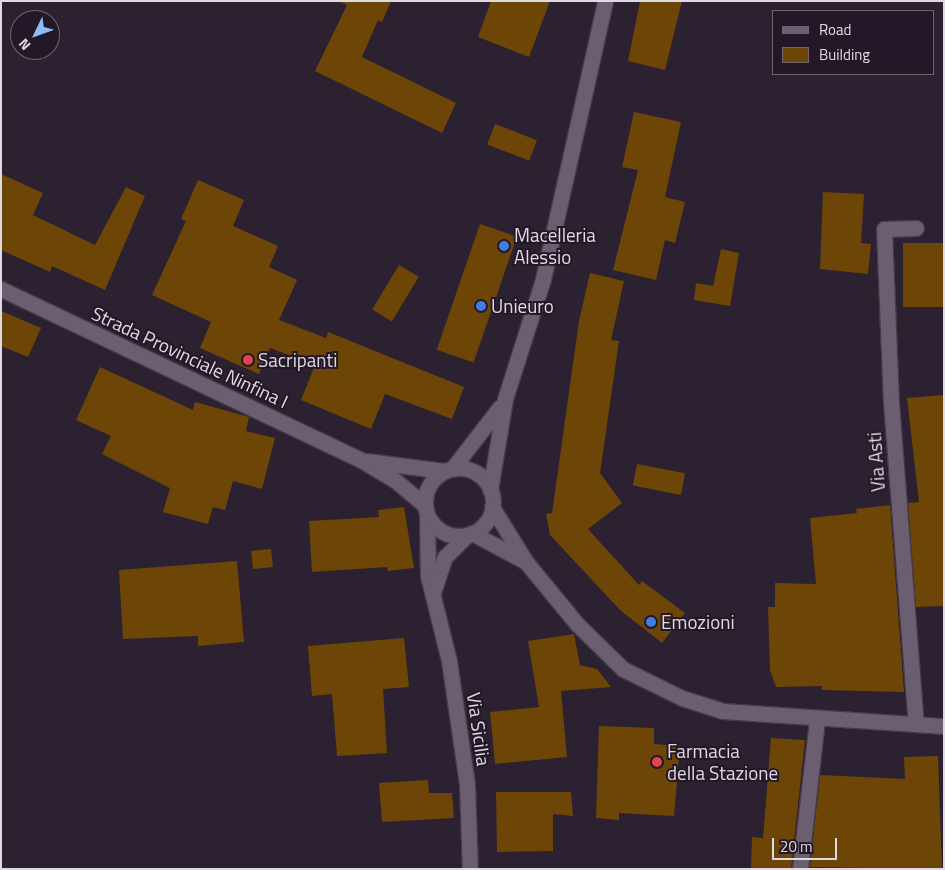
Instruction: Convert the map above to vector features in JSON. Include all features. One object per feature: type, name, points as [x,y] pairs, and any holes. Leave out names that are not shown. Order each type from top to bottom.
[{"type":"street","points":[[605,1],[543,279],[505,399],[490,490],[492,507],[526,562],[577,624],[623,669],[682,698],[723,711],[817,720],[944,726]]},
{"type":"street","name":"Via Asti","points":[[916,228],[884,229],[891,402],[916,724]]},
{"type":"street","name":"Strada Provinciale Ninfina I","points":[[1,289],[361,460],[396,481],[426,510]]},
{"type":"street","points":[[505,399],[480,436],[428,488],[426,510],[432,523],[448,534],[469,534],[526,562]]},
{"type":"street","name":"Strada Provinciale Ninfina I","points":[[361,460],[448,470]]},
{"type":"street","points":[[448,470],[461,468],[479,475],[490,490]]},
{"type":"street","points":[[469,534],[486,523],[492,507]]},
{"type":"street","name":"Via Sicilia","points":[[426,510],[425,555],[449,661],[467,785],[470,869]]},
{"type":"street","name":"Via Sicilia","points":[[433,597],[440,566],[469,534]]},
{"type":"street","points":[[800,869],[817,720]]},
{"type":"building","points":[[338,1],[391,1],[382,22],[378,20],[362,57],[456,103],[442,133],[315,71],[347,5]]},
{"type":"building","points":[[491,1],[550,1],[529,57],[478,37]]},
{"type":"building","points":[[640,1],[682,1],[665,70],[628,61]]},
{"type":"building","points":[[634,112],[681,122],[665,197],[685,202],[675,243],[665,240],[656,280],[613,270],[638,170],[622,167]]},
{"type":"building","points":[[495,124],[537,140],[529,161],[487,145]]},
{"type":"building","points":[[1,174],[43,193],[33,215],[95,245],[126,187],[145,196],[105,290],[52,266],[50,272],[1,250]]},
{"type":"building","points":[[198,180],[244,200],[233,226],[278,246],[269,267],[297,280],[279,320],[326,338],[328,332],[464,387],[452,419],[385,394],[371,429],[301,400],[315,365],[270,348],[259,374],[200,348],[211,322],[152,295],[186,221],[181,219]]},
{"type":"building","points":[[823,192],[864,194],[861,243],[871,244],[868,274],[820,269]]},
{"type":"building","points":[[480,224],[517,237],[474,362],[437,350]]},
{"type":"building","points":[[903,243],[944,243],[944,307],[903,307]]},
{"type":"building","points":[[721,249],[739,253],[730,306],[694,300],[696,283],[713,286]]},
{"type":"building","points":[[399,265],[419,277],[392,321],[372,310]]},
{"type":"building","points":[[590,273],[624,281],[611,340],[619,341],[600,473],[622,503],[588,529],[639,585],[642,581],[685,613],[662,643],[620,610],[550,535],[546,514],[552,513],[579,321]]},
{"type":"building","points":[[1,311],[41,328],[28,357],[1,346]]},
{"type":"building","points":[[100,367],[193,410],[195,402],[249,417],[246,431],[275,438],[262,489],[233,481],[225,510],[213,507],[208,524],[163,512],[170,488],[102,454],[111,436],[76,420]]},
{"type":"building","points":[[944,395],[944,606],[916,607],[908,503],[919,502],[907,398]]},
{"type":"building","points":[[637,464],[685,473],[681,495],[633,486]]},
{"type":"building","points":[[890,505],[904,692],[822,690],[822,686],[776,687],[770,670],[768,607],[775,607],[775,583],[816,584],[810,518],[857,513],[856,509]]},
{"type":"building","points":[[404,507],[414,568],[388,571],[387,567],[312,572],[309,521],[379,517],[378,510]]},
{"type":"building","points":[[271,549],[273,567],[253,569],[251,551]]},
{"type":"building","points":[[237,561],[244,642],[198,646],[198,636],[123,639],[119,570]]},
{"type":"building","points":[[574,634],[580,665],[597,669],[611,687],[561,691],[567,757],[495,764],[490,712],[539,707],[528,641]]},
{"type":"building","points":[[404,638],[409,687],[383,689],[387,753],[337,756],[332,694],[312,696],[308,646]]},
{"type":"building","points":[[599,726],[654,728],[654,744],[680,746],[674,816],[619,813],[619,820],[596,818]]},
{"type":"building","points":[[771,738],[805,740],[791,869],[751,869],[752,837],[763,838]]},
{"type":"building","points":[[938,756],[942,869],[810,867],[820,775],[905,779],[904,757]]},
{"type":"building","points":[[428,780],[429,793],[452,793],[454,818],[382,822],[379,783]]},
{"type":"building","points":[[496,792],[571,792],[573,816],[553,814],[553,851],[497,852]]},
{"type":"place","name":"Macelleria Alessio","points":[[504,246]]},
{"type":"place","name":"Unieuro","points":[[481,306]]},
{"type":"place","name":"Sacripanti","points":[[248,360]]},
{"type":"place","name":"Emozioni","points":[[651,622]]},
{"type":"place","name":"Farmacia della Stazione","points":[[657,762]]}]
